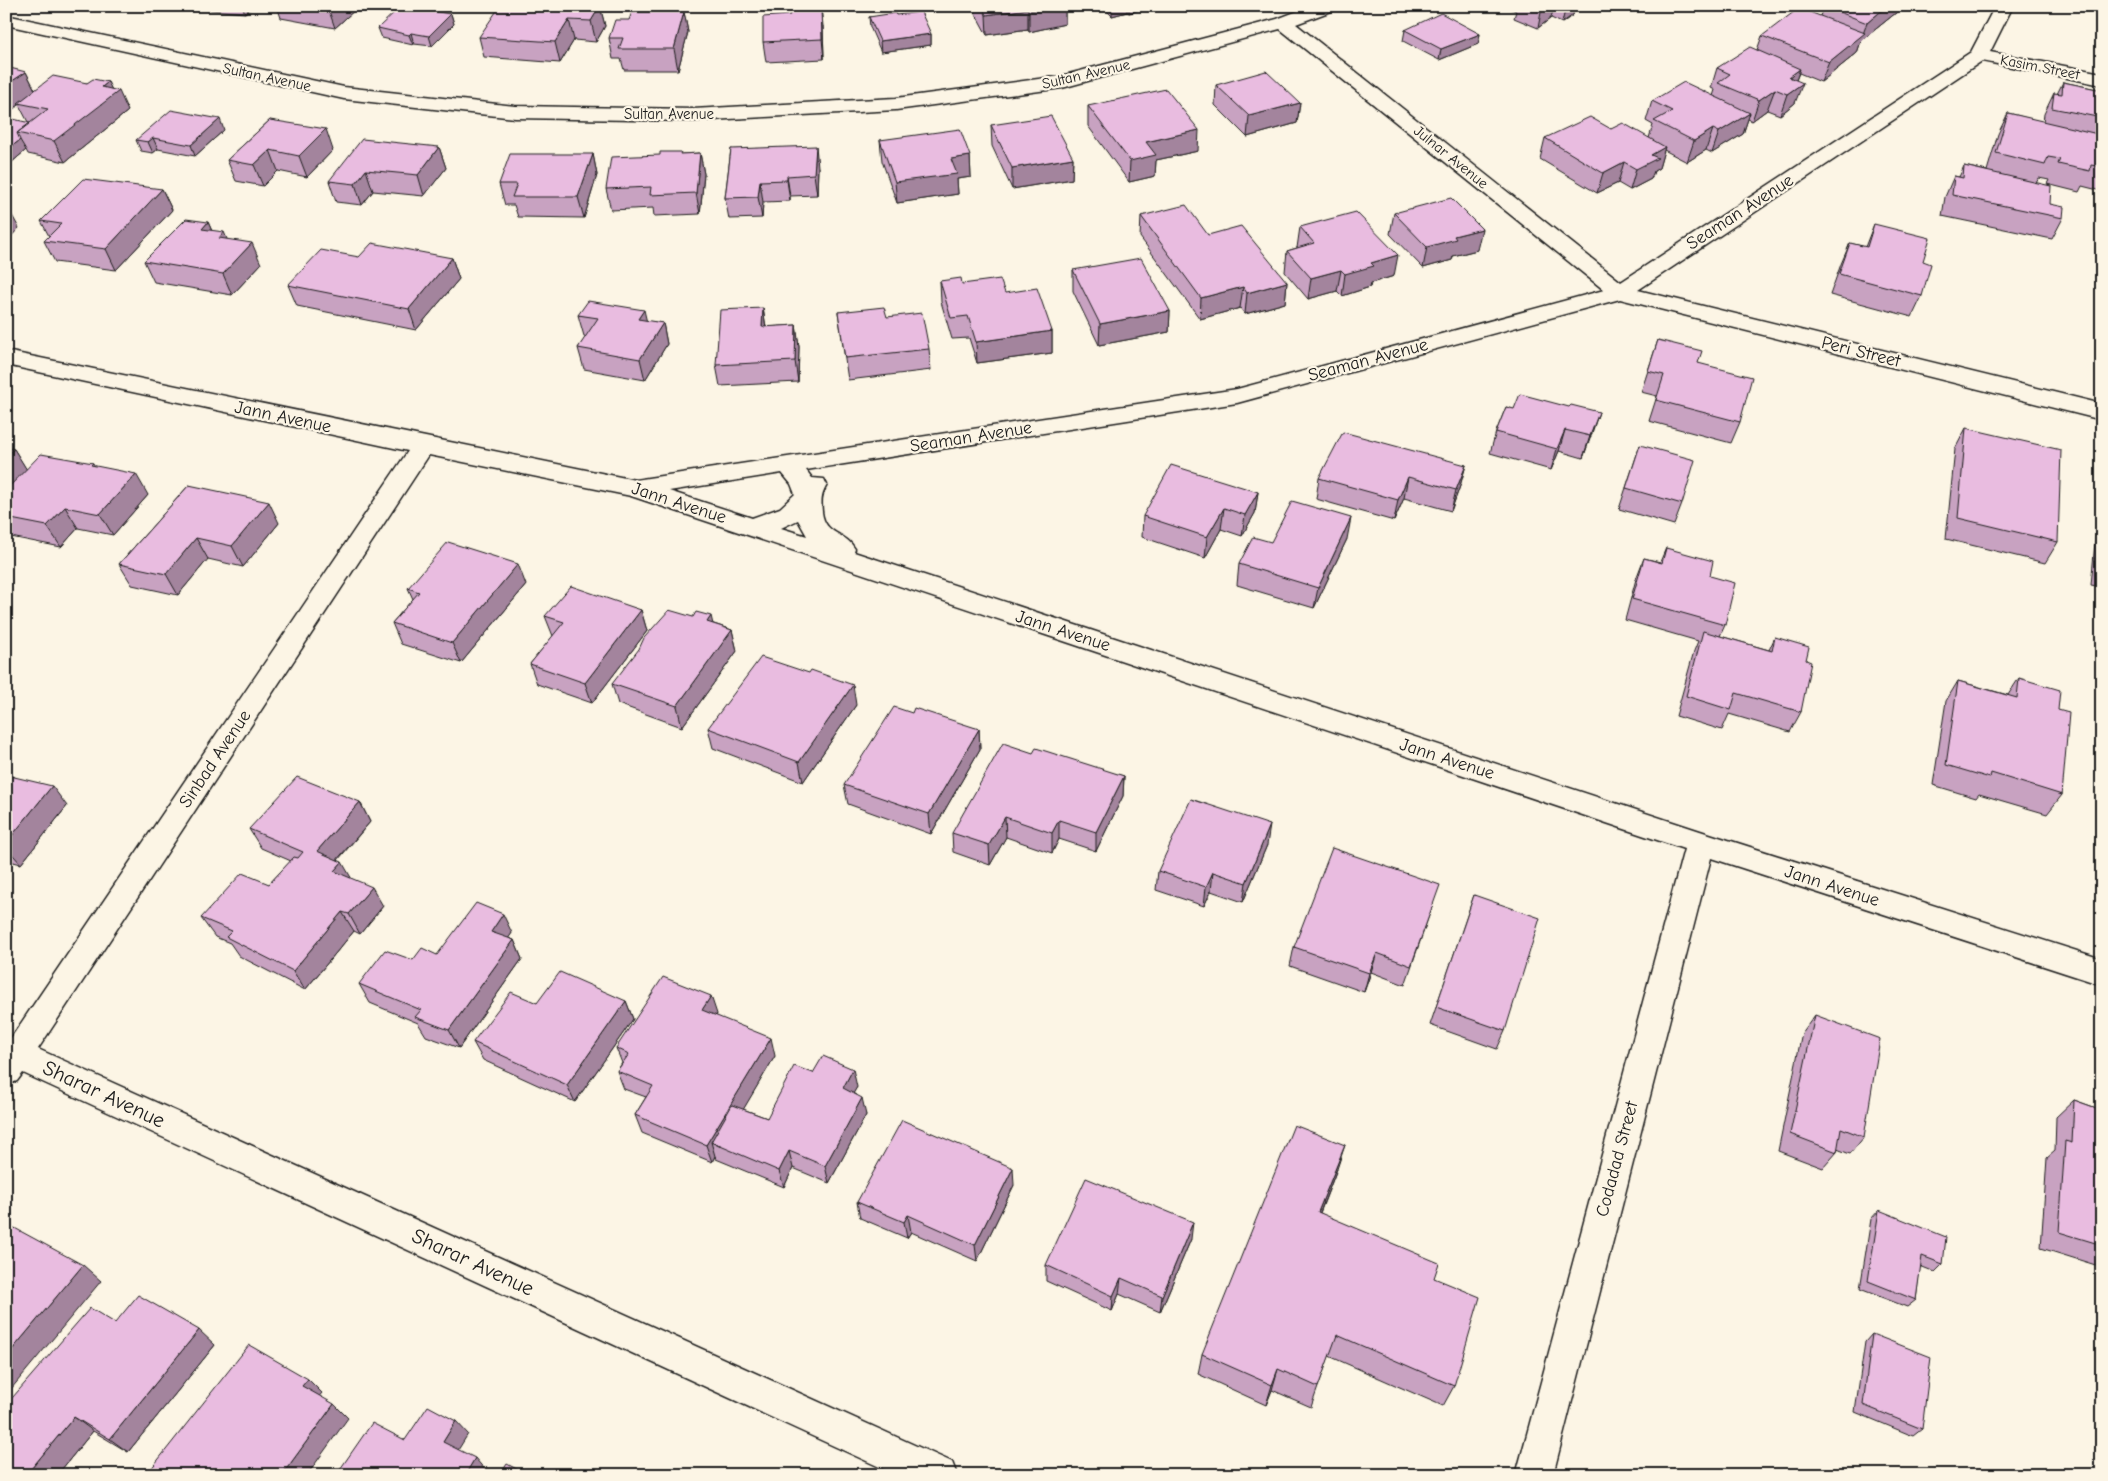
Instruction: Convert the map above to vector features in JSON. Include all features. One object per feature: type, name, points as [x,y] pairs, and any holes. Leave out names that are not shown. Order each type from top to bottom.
[{"type":"street","name":"Sultan Avenue","points":[[6,20],[344,93],[515,112],[693,115],[896,104],[1062,82],[1283,23],[1328,6]]},
{"type":"street","name":"Seaman Avenue","points":[[634,488],[1237,396],[1620,292],[1979,55],[2004,6]]},
{"type":"street","name":"Julnar Avenue","points":[[1283,23],[1620,292]]},
{"type":"street","name":"Kasim Street","points":[[1979,55],[2102,79]]},
{"type":"street","name":"Peri Street","points":[[1620,292],[2102,412]]},
{"type":"street","name":"Jann Avenue","points":[[6,358],[423,446],[634,488],[1700,844],[2102,972]]},
{"type":"street","name":"Sinbad Avenue","points":[[10,1059],[423,446]]},
{"type":"street","points":[[752,527],[772,523],[787,517],[798,509],[817,480],[831,468],[861,454]]},
{"type":"street","points":[[787,464],[802,481],[808,495],[811,525],[820,535],[839,547],[930,586]]},
{"type":"street","points":[[690,507],[686,497],[688,487],[703,478]]},
{"type":"street","name":"Codadad Street","points":[[1534,1475],[1700,844]]},
{"type":"street","name":"Sharar Avenue","points":[[10,1059],[939,1475]]},
{"type":"building","points":[[401,6],[428,6],[425,10],[451,14],[429,36],[411,33],[409,35],[378,28]]},
{"type":"building","points":[[500,6],[600,6],[591,21],[569,20],[555,42],[479,37]]},
{"type":"building","points":[[821,6],[822,39],[763,42],[763,17],[790,15],[790,7]]},
{"type":"building","points":[[982,6],[1052,6],[1029,11],[1028,9],[986,15]]},
{"type":"building","points":[[1824,6],[1887,6],[1867,23]]},
{"type":"building","points":[[1799,8],[1865,33],[1829,62],[1762,36]]},
{"type":"building","points":[[632,12],[684,12],[674,49],[619,49],[623,38],[609,38],[615,20],[629,20]]},
{"type":"building","points":[[921,12],[931,34],[880,41],[869,17],[895,13],[896,15]]},
{"type":"building","points":[[1441,13],[1480,34],[1441,49],[1405,30]]},
{"type":"building","points":[[1750,47],[1800,69],[1789,77],[1803,83],[1787,94],[1775,89],[1759,100],[1718,83],[1730,74],[1717,68]]},
{"type":"building","points":[[6,67],[26,72],[6,85]]},
{"type":"building","points":[[1266,71],[1300,103],[1249,116],[1216,85]]},
{"type":"building","points":[[53,76],[87,83],[93,79],[108,82],[102,87],[119,91],[54,141],[17,133],[48,109],[18,103]]},
{"type":"building","points":[[1684,82],[1750,113],[1719,132],[1713,129],[1694,141],[1654,121],[1672,111],[1652,101]]},
{"type":"building","points":[[2063,82],[2102,90],[2102,118],[2052,108],[2054,93],[2062,94]]},
{"type":"building","points":[[1166,89],[1199,130],[1146,142],[1156,155],[1130,161],[1088,106]]},
{"type":"building","points":[[171,110],[220,119],[191,145],[153,138],[148,142],[136,140]]},
{"type":"building","points":[[2008,113],[2102,135],[2102,167],[2091,165],[2090,171],[2058,164],[2060,159],[2048,157],[2045,165],[1996,153]]},
{"type":"building","points":[[1051,116],[1073,158],[1012,168],[991,125]]},
{"type":"building","points":[[1590,117],[1611,129],[1623,123],[1665,147],[1651,155],[1658,158],[1636,169],[1624,162],[1603,173],[1545,138]]},
{"type":"building","points":[[13,119],[30,123],[17,133],[20,140],[6,151],[6,125]]},
{"type":"building","points":[[270,120],[326,129],[299,156],[270,150],[254,165],[227,160]]},
{"type":"building","points":[[960,129],[970,156],[951,159],[957,174],[895,182],[880,140]]},
{"type":"building","points":[[362,139],[439,147],[418,175],[366,170],[355,184],[329,181]]},
{"type":"building","points":[[816,146],[814,174],[787,176],[787,180],[760,181],[758,197],[725,198],[731,149]]},
{"type":"building","points":[[660,152],[700,153],[696,193],[650,195],[651,187],[606,189],[611,157],[660,155]]},
{"type":"building","points":[[510,154],[593,154],[578,197],[512,197],[517,184],[499,184]]},
{"type":"building","points":[[1964,166],[2051,186],[2050,204],[2064,207],[2063,218],[1952,195],[1954,176],[1963,178]]},
{"type":"building","points":[[83,179],[162,189],[106,249],[44,241],[61,224],[41,221]]},
{"type":"building","points":[[1451,198],[1482,229],[1454,236],[1456,239],[1427,247],[1394,213]]},
{"type":"building","points":[[1186,205],[1208,235],[1241,226],[1287,282],[1247,293],[1243,287],[1201,298],[1141,216]]},
{"type":"building","points":[[1356,212],[1398,255],[1371,263],[1374,266],[1345,274],[1341,270],[1311,278],[1287,251],[1314,243],[1300,227]]},
{"type":"building","points":[[186,219],[208,222],[202,229],[224,232],[219,238],[252,243],[223,274],[144,261]]},
{"type":"building","points":[[1874,224],[1930,238],[1923,261],[1931,264],[1922,296],[1839,274],[1850,243],[1867,247]]},
{"type":"building","points":[[372,243],[452,258],[409,309],[288,285],[321,250],[359,257]]},
{"type":"building","points":[[1141,258],[1170,311],[1100,324],[1073,270]]},
{"type":"building","points":[[961,278],[962,284],[1000,279],[1005,293],[1037,288],[1052,331],[976,342],[968,316],[951,318],[940,281]]},
{"type":"building","points":[[588,301],[644,310],[638,319],[663,323],[640,359],[578,348],[598,318],[578,315]]},
{"type":"building","points":[[884,307],[887,317],[922,313],[929,349],[845,358],[838,312]]},
{"type":"building","points":[[763,308],[762,327],[796,325],[795,361],[716,365],[720,310]]},
{"type":"building","points":[[1658,340],[1702,351],[1698,363],[1752,377],[1740,422],[1656,400],[1664,375],[1648,371]]},
{"type":"building","points":[[1520,394],[1569,407],[1571,405],[1599,412],[1590,436],[1565,430],[1557,449],[1496,432],[1506,407],[1514,409]]},
{"type":"building","points":[[1966,428],[2061,450],[2058,542],[1958,518]]},
{"type":"building","points":[[1343,432],[1466,465],[1456,490],[1408,477],[1398,500],[1319,478]]},
{"type":"building","points":[[1640,445],[1695,460],[1682,504],[1626,488]]},
{"type":"building","points":[[6,447],[14,449],[6,457]]},
{"type":"building","points":[[41,454],[93,463],[91,465],[136,474],[100,514],[65,507],[47,526],[6,518],[6,490]]},
{"type":"building","points":[[1171,465],[1258,492],[1245,515],[1224,508],[1207,537],[1143,516]]},
{"type":"building","points":[[189,485],[269,502],[232,546],[196,538],[166,574],[119,564]]},
{"type":"building","points":[[1292,501],[1351,518],[1318,588],[1239,564],[1253,537],[1271,542]]},
{"type":"building","points":[[448,542],[518,564],[452,643],[392,623],[419,592],[408,588]]},
{"type":"building","points":[[1666,548],[1713,561],[1710,576],[1735,583],[1725,625],[1632,599],[1644,558],[1662,563]]},
{"type":"building","points":[[571,586],[641,610],[585,683],[530,664],[564,622],[545,616]]},
{"type":"building","points":[[669,610],[693,617],[696,612],[711,616],[707,622],[732,630],[677,706],[612,684],[639,649],[644,638]]},
{"type":"building","points":[[1703,631],[1772,651],[1775,637],[1809,647],[1806,660],[1811,662],[1801,712],[1736,693],[1731,710],[1686,696]]},
{"type":"building","points":[[761,657],[809,673],[811,670],[853,685],[799,762],[708,728]]},
{"type":"building","points":[[2019,678],[2060,690],[2058,710],[2069,713],[2062,795],[1991,773],[1990,778],[1946,765],[1958,681],[2017,698]]},
{"type":"building","points":[[894,707],[912,713],[914,708],[979,729],[929,814],[844,785]]},
{"type":"building","points":[[1003,743],[1033,753],[1036,748],[1124,776],[1096,832],[1059,820],[1052,833],[1005,817],[989,845],[952,833]]},
{"type":"building","points":[[6,775],[52,786],[6,843]]},
{"type":"building","points":[[297,777],[360,802],[317,851],[342,862],[334,871],[372,887],[349,914],[342,912],[293,971],[226,937],[232,931],[201,918],[242,873],[269,884],[294,857],[298,858],[303,852],[249,829]]},
{"type":"building","points":[[1191,799],[1270,825],[1246,883],[1213,872],[1206,887],[1158,871]]},
{"type":"building","points":[[1332,848],[1440,885],[1411,966],[1377,953],[1369,973],[1294,947]]},
{"type":"building","points":[[1474,895],[1540,918],[1505,1031],[1436,1007]]},
{"type":"building","points":[[476,903],[503,914],[491,932],[514,940],[449,1030],[415,1017],[421,1010],[359,984],[385,950],[413,960],[422,948],[437,955]]},
{"type":"building","points":[[560,972],[626,1001],[567,1085],[473,1042],[511,992],[537,1003]]},
{"type":"building","points":[[663,977],[711,996],[702,1010],[771,1038],[706,1145],[635,1115],[653,1086],[617,1071],[629,1054],[616,1048]]},
{"type":"building","points":[[1815,1015],[1880,1039],[1864,1137],[1841,1128],[1837,1152],[1790,1134]]},
{"type":"building","points":[[823,1056],[853,1069],[843,1088],[862,1098],[825,1166],[789,1151],[779,1171],[711,1142],[732,1105],[767,1118],[794,1066],[813,1073]]},
{"type":"building","points":[[2074,1100],[2102,1110],[2102,1245],[2059,1232],[2065,1141],[2072,1143]]},
{"type":"building","points":[[902,1120],[1013,1168],[975,1245],[908,1215],[904,1222],[857,1202]]},
{"type":"building","points":[[1294,1125],[1345,1145],[1318,1212],[1439,1263],[1434,1278],[1480,1297],[1454,1386],[1337,1335],[1318,1387],[1278,1369],[1272,1385],[1202,1354]]},
{"type":"building","points":[[1086,1178],[1193,1222],[1162,1296],[1121,1278],[1113,1296],[1046,1265]]},
{"type":"building","points":[[1879,1210],[1946,1237],[1943,1264],[1922,1256],[1916,1300],[1868,1281]]},
{"type":"building","points":[[9,1225],[83,1265],[6,1357],[6,1228]]},
{"type":"building","points":[[138,1295],[199,1330],[110,1439],[74,1417],[26,1475],[9,1475],[6,1473],[6,1405],[90,1308],[115,1323]]},
{"type":"building","points":[[1872,1334],[1931,1357],[1922,1429],[1863,1405]]},
{"type":"building","points":[[249,1345],[308,1379],[302,1386],[334,1404],[282,1475],[219,1475],[210,1469],[206,1475],[147,1474]]},
{"type":"building","points":[[428,1406],[456,1421],[443,1442],[475,1458],[465,1475],[336,1475],[372,1423],[405,1440]]},
{"type":"building","points":[[507,1464],[528,1475],[500,1475]]}]
